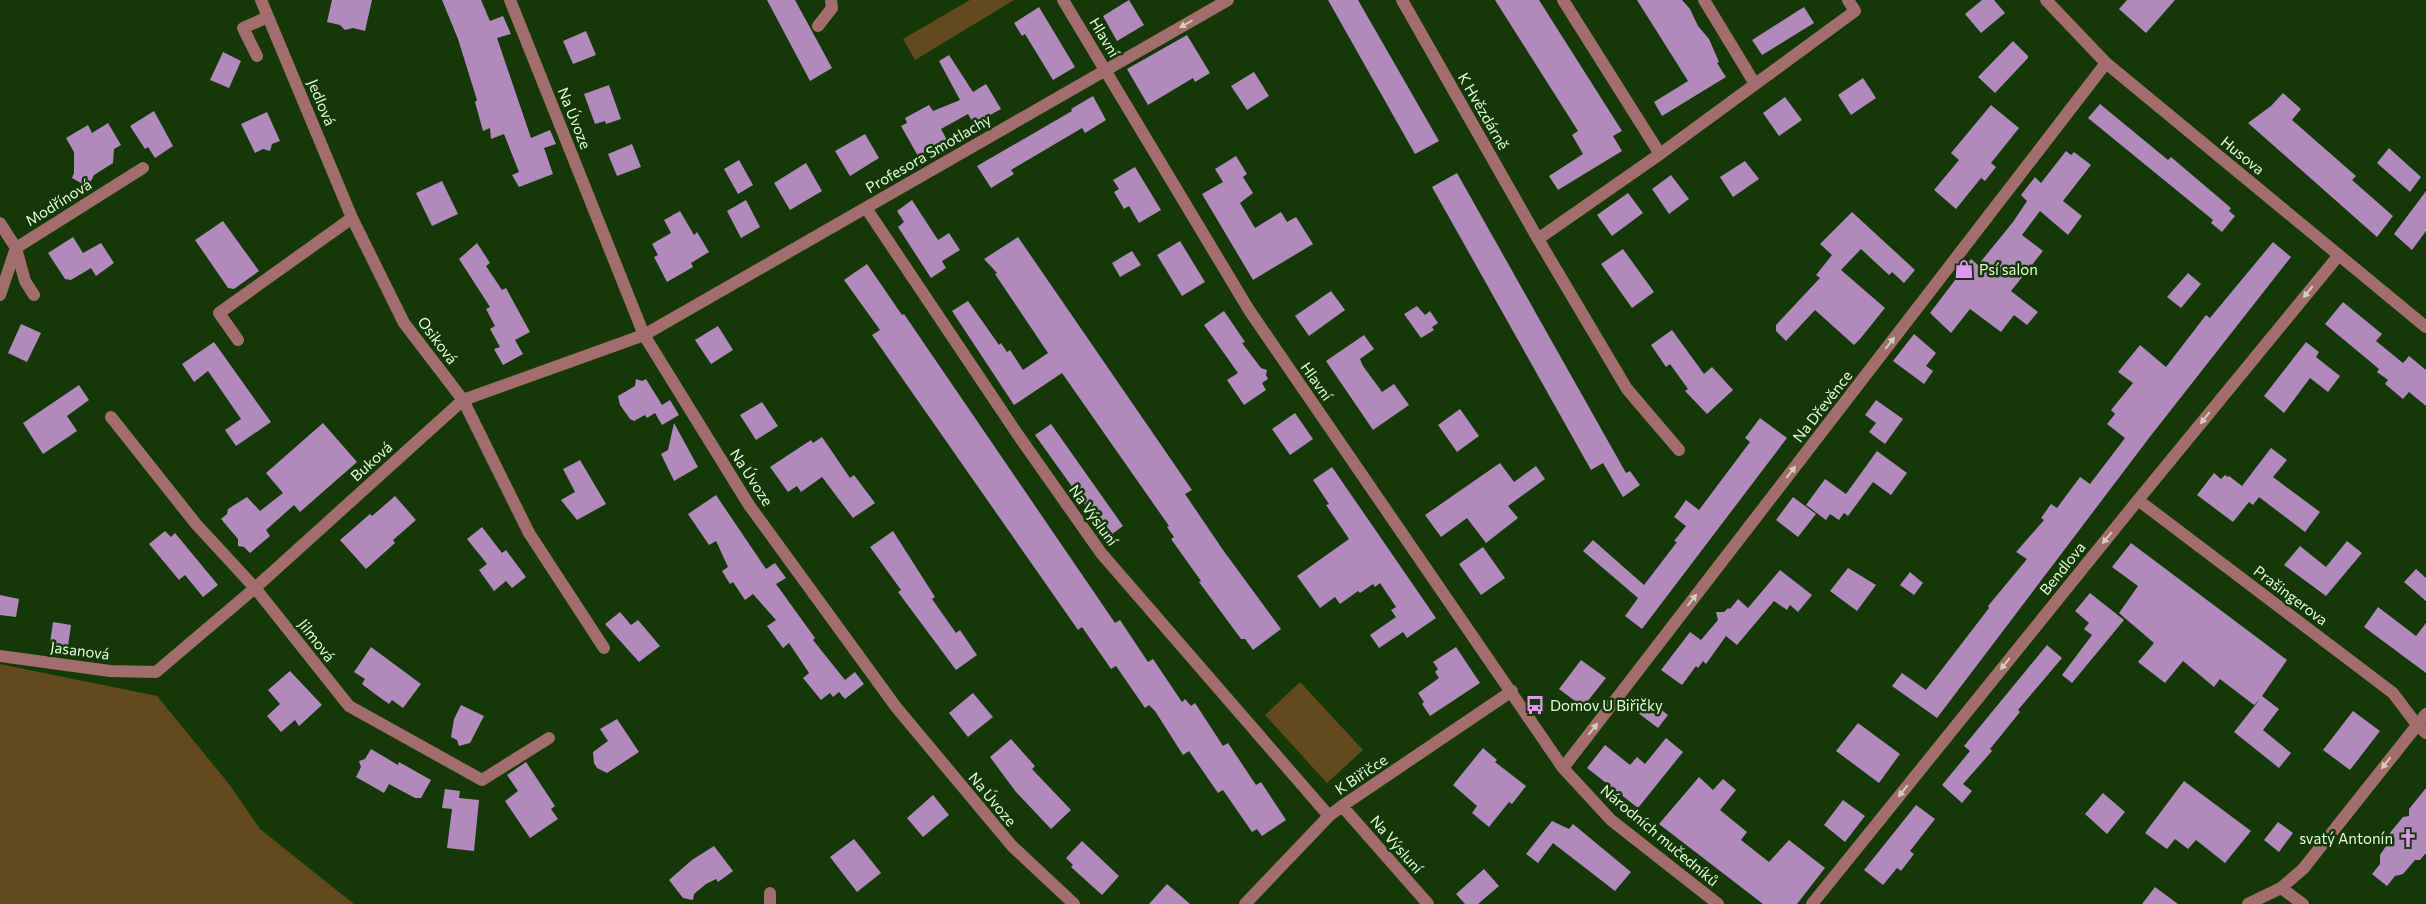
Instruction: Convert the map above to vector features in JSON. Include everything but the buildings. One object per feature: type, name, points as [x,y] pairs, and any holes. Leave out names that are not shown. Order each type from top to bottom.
[{"type":"street","name":"Jedlová","points":[[261,0],[352,218]]},
{"type":"street","name":"Na Úvoze","points":[[510,0],[644,335],[750,505],[896,707],[1012,846],[1074,904]]},
{"type":"street","points":[[818,26],[832,8],[831,0]]},
{"type":"street","name":"Hlavní","points":[[1063,0],[1249,310],[1512,690],[1563,768]]},
{"type":"street","name":"Profesora Smotlachy","points":[[644,335],[1228,0]]},
{"type":"street","name":"K Hvězdárně","points":[[1402,0],[1538,239],[1627,389],[1679,450]]},
{"type":"street","points":[[1563,0],[1660,154]]},
{"type":"street","points":[[1704,0],[1755,84]]},
{"type":"street","points":[[1538,239],[1660,154],[1855,11],[1848,0]]},
{"type":"street","name":"Husova","points":[[2046,0],[2106,63],[2426,327]]},
{"type":"street","points":[[256,56],[243,28],[268,17]]},
{"type":"street","name":"Na Dřevěnce","points":[[1563,768],[2106,63]]},
{"type":"street","name":"Modřínová","points":[[16,248],[144,168]]},
{"type":"street","name":"Na Výsluní","points":[[866,208],[1018,435],[1101,553],[1330,816]]},
{"type":"street","points":[[238,340],[219,313],[352,218]]},
{"type":"street","name":"Osiková","points":[[352,218],[404,323],[463,400],[528,533],[604,648]]},
{"type":"street","points":[[0,223],[16,248],[26,281],[34,295]]},
{"type":"street","points":[[0,295],[16,248]]},
{"type":"street","name":"Bendlova","points":[[1812,904],[2138,500],[2339,255]]},
{"type":"street","name":"Buková","points":[[156,672],[255,588],[463,400],[644,335]]},
{"type":"street","name":"Jilmová","points":[[111,417],[196,524],[255,588],[349,706],[482,780],[549,738]]},
{"type":"street","name":"Prašingerova","points":[[2138,500],[2393,693],[2421,729]]},
{"type":"street","name":"Jasanová","points":[[0,656],[110,671],[156,672]]},
{"type":"street","name":"K Biřičce","points":[[1245,904],[1342,806],[1512,690]]},
{"type":"street","points":[[2248,904],[2281,888],[2303,868],[2421,729],[2426,714]]},
{"type":"street","name":"Národních mučedníků","points":[[1563,768],[1611,820],[1718,904]]},
{"type":"street","name":"Na Výsluní","points":[[1342,806],[1428,904]]},
{"type":"street","points":[[2281,888],[2303,904]]},
{"type":"shaded area","points":[[970,0],[1014,0],[915,60],[903,39]]},
{"type":"shaded area","points":[[0,664],[157,696],[229,784],[260,829],[354,904],[0,904]]},
{"type":"shaded area","points":[[1300,682],[1363,750],[1327,783],[1265,715]]},
{"type":"place","name":"Psí salon","points":[[1964,269]]},
{"type":"place","name":"Domov U Biřičky","points":[[1535,705]]},
{"type":"place","name":"svatý Antonín","points":[[2408,838]]}]
